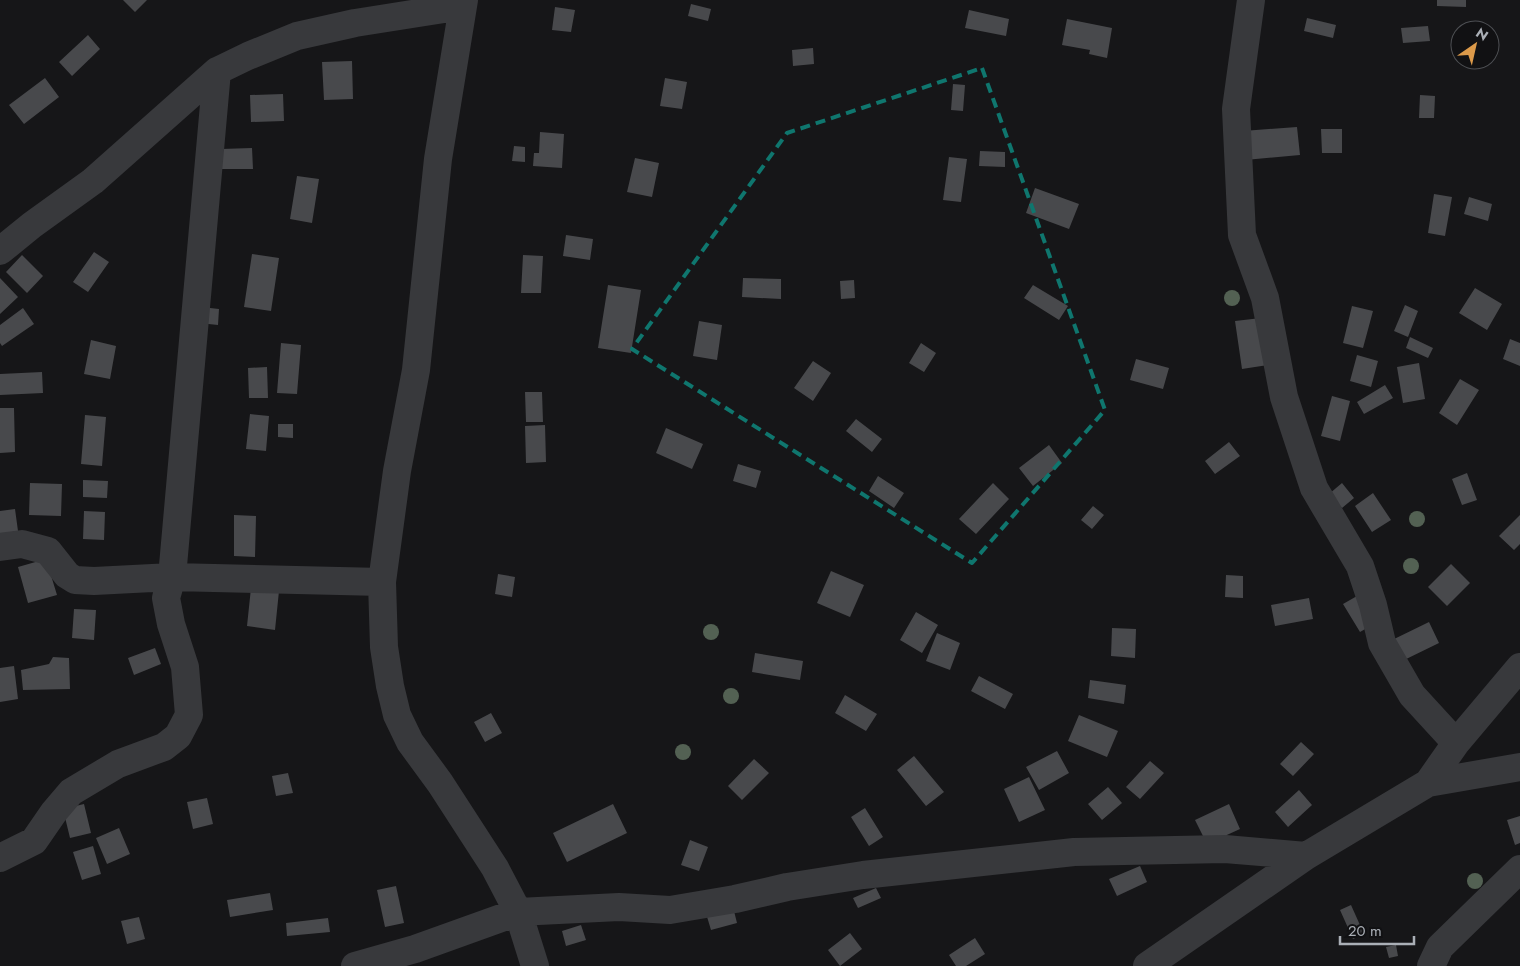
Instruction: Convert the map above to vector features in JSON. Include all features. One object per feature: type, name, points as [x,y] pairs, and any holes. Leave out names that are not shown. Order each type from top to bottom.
[{"type":"street","points":[[1251,0],[1236,109],[1242,235],[1265,298],[1284,396],[1314,488],[1360,566],[1374,605],[1382,643],[1412,695],[1456,743]]},
{"type":"street","points":[[0,251],[32,225],[93,181],[217,71],[297,36],[355,23],[464,3],[438,159],[416,370],[397,471],[382,582],[384,647],[397,715],[410,742],[440,783],[495,868],[518,912],[536,966]]},
{"type":"street","points":[[0,858],[34,840],[71,792],[118,764],[164,747],[178,736],[189,715],[184,667],[170,624],[166,598],[172,577],[217,71]]},
{"type":"street","points":[[0,547],[22,544],[48,551],[67,576],[75,580],[94,581],[172,577],[382,582]]},
{"type":"street","points":[[1428,784],[1456,743],[1520,667]]},
{"type":"street","points":[[1147,966],[1306,856],[1428,784],[1520,767]]},
{"type":"street","points":[[355,966],[415,950],[518,912],[619,907],[670,910],[735,899],[787,887],[863,875],[1074,852],[1225,848],[1306,856]]},
{"type":"street","points":[[1431,966],[1440,947],[1520,869]]},
{"type":"highlighted area","points":[[982,68],[1105,410],[972,563],[632,349],[787,133]]},
{"type":"building","points":[[123,0],[147,0],[135,12]]},
{"type":"building","points":[[1437,0],[1466,0],[1466,7],[1437,6]]},
{"type":"building","points":[[691,4],[711,9],[708,21],[688,16]]},
{"type":"building","points":[[555,7],[575,10],[571,32],[552,30]]},
{"type":"building","points":[[969,10],[1009,19],[1006,36],[965,28]]},
{"type":"building","points":[[1307,18],[1336,25],[1333,38],[1304,31]]},
{"type":"building","points":[[1067,19],[1112,28],[1107,58],[1089,54],[1090,50],[1062,45]]},
{"type":"building","points":[[1428,26],[1430,41],[1403,43],[1401,28]]},
{"type":"building","points":[[88,35],[100,49],[72,76],[59,62]]},
{"type":"building","points":[[813,48],[814,64],[793,66],[792,50]]},
{"type":"building","points":[[352,61],[353,99],[324,100],[322,62]]},
{"type":"building","points":[[45,78],[59,97],[24,124],[9,105]]},
{"type":"building","points":[[665,78],[687,82],[682,109],[660,106]]},
{"type":"building","points":[[953,84],[965,85],[963,111],[951,110]]},
{"type":"building","points":[[283,94],[284,121],[251,122],[250,95]]},
{"type":"building","points":[[1420,95],[1435,96],[1434,118],[1419,118]]},
{"type":"building","points":[[1297,127],[1300,155],[1245,160],[1243,131]]},
{"type":"building","points":[[1321,129],[1342,129],[1342,153],[1322,153]]},
{"type":"building","points":[[540,132],[564,134],[562,168],[533,166],[534,153],[539,153]]},
{"type":"building","points":[[514,146],[525,147],[525,162],[512,161]]},
{"type":"building","points":[[252,148],[253,169],[221,169],[221,149]]},
{"type":"building","points":[[980,151],[1005,152],[1005,167],[979,166]]},
{"type":"building","points":[[949,157],[967,159],[961,202],[943,200]]},
{"type":"building","points":[[635,158],[659,163],[652,197],[627,192]]},
{"type":"building","points":[[297,176],[319,179],[312,223],[290,219]]},
{"type":"building","points":[[1035,188],[1079,204],[1069,229],[1026,213]]},
{"type":"building","points":[[1434,194],[1452,197],[1445,236],[1428,233]]},
{"type":"building","points":[[1469,197],[1492,204],[1488,221],[1464,214]]},
{"type":"building","points":[[566,235],[593,239],[590,260],[563,256]]},
{"type":"building","points":[[94,252],[109,262],[88,292],[73,282]]},
{"type":"building","points":[[252,254],[279,258],[271,311],[244,307]]},
{"type":"building","points":[[22,255],[43,276],[27,293],[6,272]]},
{"type":"building","points":[[523,255],[543,256],[541,293],[521,293]]},
{"type":"building","points":[[0,278],[18,297],[0,314]]},
{"type":"building","points":[[743,278],[781,279],[781,299],[742,297]]},
{"type":"building","points":[[854,280],[855,298],[841,299],[840,281]]},
{"type":"building","points":[[608,285],[641,290],[631,353],[598,348]]},
{"type":"building","points":[[1033,285],[1068,306],[1059,320],[1024,298]]},
{"type":"building","points":[[1475,288],[1502,304],[1487,330],[1459,313]]},
{"type":"building","points":[[1405,305],[1418,311],[1408,337],[1394,331]]},
{"type":"building","points":[[1352,306],[1373,311],[1363,348],[1343,343]]},
{"type":"building","points":[[201,307],[219,309],[218,325],[199,323]]},
{"type":"building","points":[[23,308],[34,324],[2,346],[0,343],[0,325]]},
{"type":"building","points":[[1261,318],[1268,365],[1242,369],[1235,321]]},
{"type":"building","points":[[699,321],[722,325],[717,360],[693,356]]},
{"type":"building","points":[[1410,337],[1433,348],[1428,358],[1406,348]]},
{"type":"building","points":[[1510,339],[1520,343],[1520,366],[1503,359]]},
{"type":"building","points":[[91,340],[116,346],[110,379],[84,374]]},
{"type":"building","points":[[281,343],[301,345],[297,394],[277,393]]},
{"type":"building","points":[[921,343],[936,353],[924,372],[909,363]]},
{"type":"building","points":[[1357,355],[1378,361],[1371,387],[1350,381]]},
{"type":"building","points":[[1136,359],[1169,368],[1163,389],[1130,380]]},
{"type":"building","points":[[813,361],[831,373],[813,401],[794,388]]},
{"type":"building","points":[[1419,363],[1425,399],[1403,403],[1397,367]]},
{"type":"building","points":[[267,367],[268,398],[249,398],[248,368]]},
{"type":"building","points":[[42,372],[43,393],[0,395],[0,374]]},
{"type":"building","points":[[1460,379],[1479,390],[1457,425],[1439,413]]},
{"type":"building","points":[[1385,385],[1393,398],[1364,414],[1357,402]]},
{"type":"building","points":[[525,392],[542,392],[543,422],[526,422]]},
{"type":"building","points":[[1332,396],[1350,401],[1340,441],[1321,436]]},
{"type":"building","points":[[0,408],[14,408],[15,452],[0,453]]},
{"type":"building","points":[[250,414],[269,416],[266,451],[246,449]]},
{"type":"building","points":[[85,415],[106,417],[102,466],[81,464]]},
{"type":"building","points":[[856,419],[882,439],[872,452],[846,431]]},
{"type":"building","points":[[278,424],[293,424],[293,438],[278,437]]},
{"type":"building","points":[[545,425],[546,462],[526,463],[525,426]]},
{"type":"building","points":[[666,428],[703,444],[692,469],[656,453]]},
{"type":"building","points":[[1229,442],[1240,456],[1215,474],[1205,461]]},
{"type":"building","points":[[1049,445],[1062,463],[1033,486],[1019,468]]},
{"type":"building","points":[[738,464],[761,471],[756,488],[733,481]]},
{"type":"building","points":[[1467,473],[1477,500],[1462,505],[1452,479]]},
{"type":"building","points":[[878,476],[904,493],[894,508],[869,491]]},
{"type":"building","points":[[83,480],[108,481],[107,498],[83,497]]},
{"type":"building","points":[[30,483],[62,484],[61,516],[29,515]]},
{"type":"building","points":[[993,483],[1009,499],[976,534],[959,519]]},
{"type":"building","points":[[1342,483],[1354,498],[1342,508],[1329,494]]},
{"type":"building","points":[[1373,493],[1391,520],[1372,532],[1355,506]]},
{"type":"building","points":[[1093,506],[1104,515],[1092,529],[1081,520]]},
{"type":"building","points":[[15,509],[18,531],[0,534],[0,511]]},
{"type":"building","points":[[84,511],[105,512],[104,540],[83,539]]},
{"type":"building","points":[[234,515],[256,516],[255,557],[234,556]]},
{"type":"building","points":[[1520,515],[1520,544],[1514,550],[1499,536]]},
{"type":"building","points":[[46,559],[57,595],[28,603],[18,567]]},
{"type":"building","points":[[1451,564],[1470,583],[1447,606],[1428,587]]},
{"type":"building","points":[[831,571],[864,585],[850,617],[817,603]]},
{"type":"building","points":[[498,574],[515,577],[512,597],[495,594]]},
{"type":"building","points":[[1226,575],[1243,576],[1243,598],[1225,597]]},
{"type":"building","points":[[251,588],[279,591],[275,630],[247,626]]},
{"type":"building","points":[[1357,596],[1374,624],[1360,632],[1343,604]]},
{"type":"building","points":[[1309,598],[1313,619],[1275,626],[1271,605]]},
{"type":"building","points":[[74,609],[96,610],[94,640],[72,638]]},
{"type":"building","points":[[916,612],[938,625],[922,653],[900,640]]},
{"type":"building","points":[[1429,622],[1439,643],[1398,663],[1388,642]]},
{"type":"building","points":[[1112,628],[1136,629],[1135,658],[1111,656]]},
{"type":"building","points":[[937,633],[960,643],[950,670],[926,661]]},
{"type":"building","points":[[155,648],[161,664],[134,675],[128,658]]},
{"type":"building","points":[[755,653],[803,661],[800,680],[752,672]]},
{"type":"building","points":[[53,657],[69,658],[70,689],[23,690],[21,670],[49,664]]},
{"type":"building","points":[[14,666],[18,699],[0,702],[0,668]]},
{"type":"building","points":[[979,676],[1013,694],[1005,709],[971,691]]},
{"type":"building","points":[[1090,680],[1126,685],[1124,704],[1088,698]]},
{"type":"building","points":[[845,695],[877,714],[866,731],[835,713]]},
{"type":"building","points":[[491,713],[502,733],[485,742],[474,722]]},
{"type":"building","points":[[1079,715],[1118,731],[1107,757],[1068,741]]},
{"type":"building","points":[[1301,742],[1314,754],[1293,776],[1280,764]]},
{"type":"building","points":[[1057,751],[1069,773],[1039,790],[1026,767]]},
{"type":"building","points":[[914,756],[944,792],[926,806],[897,770]]},
{"type":"building","points":[[754,759],[769,773],[742,800],[728,786]]},
{"type":"building","points":[[1150,761],[1164,773],[1140,799],[1126,787]]},
{"type":"building","points":[[288,773],[293,793],[276,796],[272,776]]},
{"type":"building","points":[[1029,777],[1045,810],[1019,822],[1004,789]]},
{"type":"building","points":[[1108,787],[1122,803],[1102,820],[1088,804]]},
{"type":"building","points":[[1299,790],[1312,805],[1288,827],[1275,812]]},
{"type":"building","points":[[207,798],[213,824],[193,829],[187,802]]},
{"type":"building","points":[[84,804],[91,833],[70,838],[63,809]]},
{"type":"building","points":[[613,804],[627,833],[567,862],[553,833]]},
{"type":"building","points":[[1229,804],[1240,829],[1207,844],[1195,820]]},
{"type":"building","points":[[865,808],[883,837],[869,846],[851,817]]},
{"type":"building","points":[[1520,816],[1520,843],[1515,845],[1507,820]]},
{"type":"building","points":[[119,828],[130,854],[107,864],[96,838]]},
{"type":"building","points":[[690,840],[708,847],[699,871],[681,865]]},
{"type":"building","points":[[93,846],[101,874],[82,880],[73,852]]},
{"type":"building","points":[[1140,866],[1147,882],[1117,896],[1109,879]]},
{"type":"building","points":[[396,886],[404,923],[385,927],[377,890]]},
{"type":"building","points":[[876,888],[881,898],[858,908],[853,898]]},
{"type":"building","points":[[270,893],[273,910],[230,917],[227,900]]},
{"type":"building","points":[[732,903],[737,923],[711,930],[705,910]]},
{"type":"building","points":[[1351,905],[1364,934],[1353,939],[1340,910]]},
{"type":"building","points":[[139,917],[145,939],[127,944],[121,921]]},
{"type":"building","points":[[328,918],[330,932],[287,936],[286,923]]},
{"type":"building","points":[[581,925],[586,940],[566,946],[562,931]]},
{"type":"building","points":[[850,933],[862,949],[840,966],[828,950]]},
{"type":"building","points":[[975,938],[985,954],[966,966],[956,966],[949,955]]},
{"type":"building","points":[[1396,945],[1398,956],[1389,958],[1386,947]]}]
